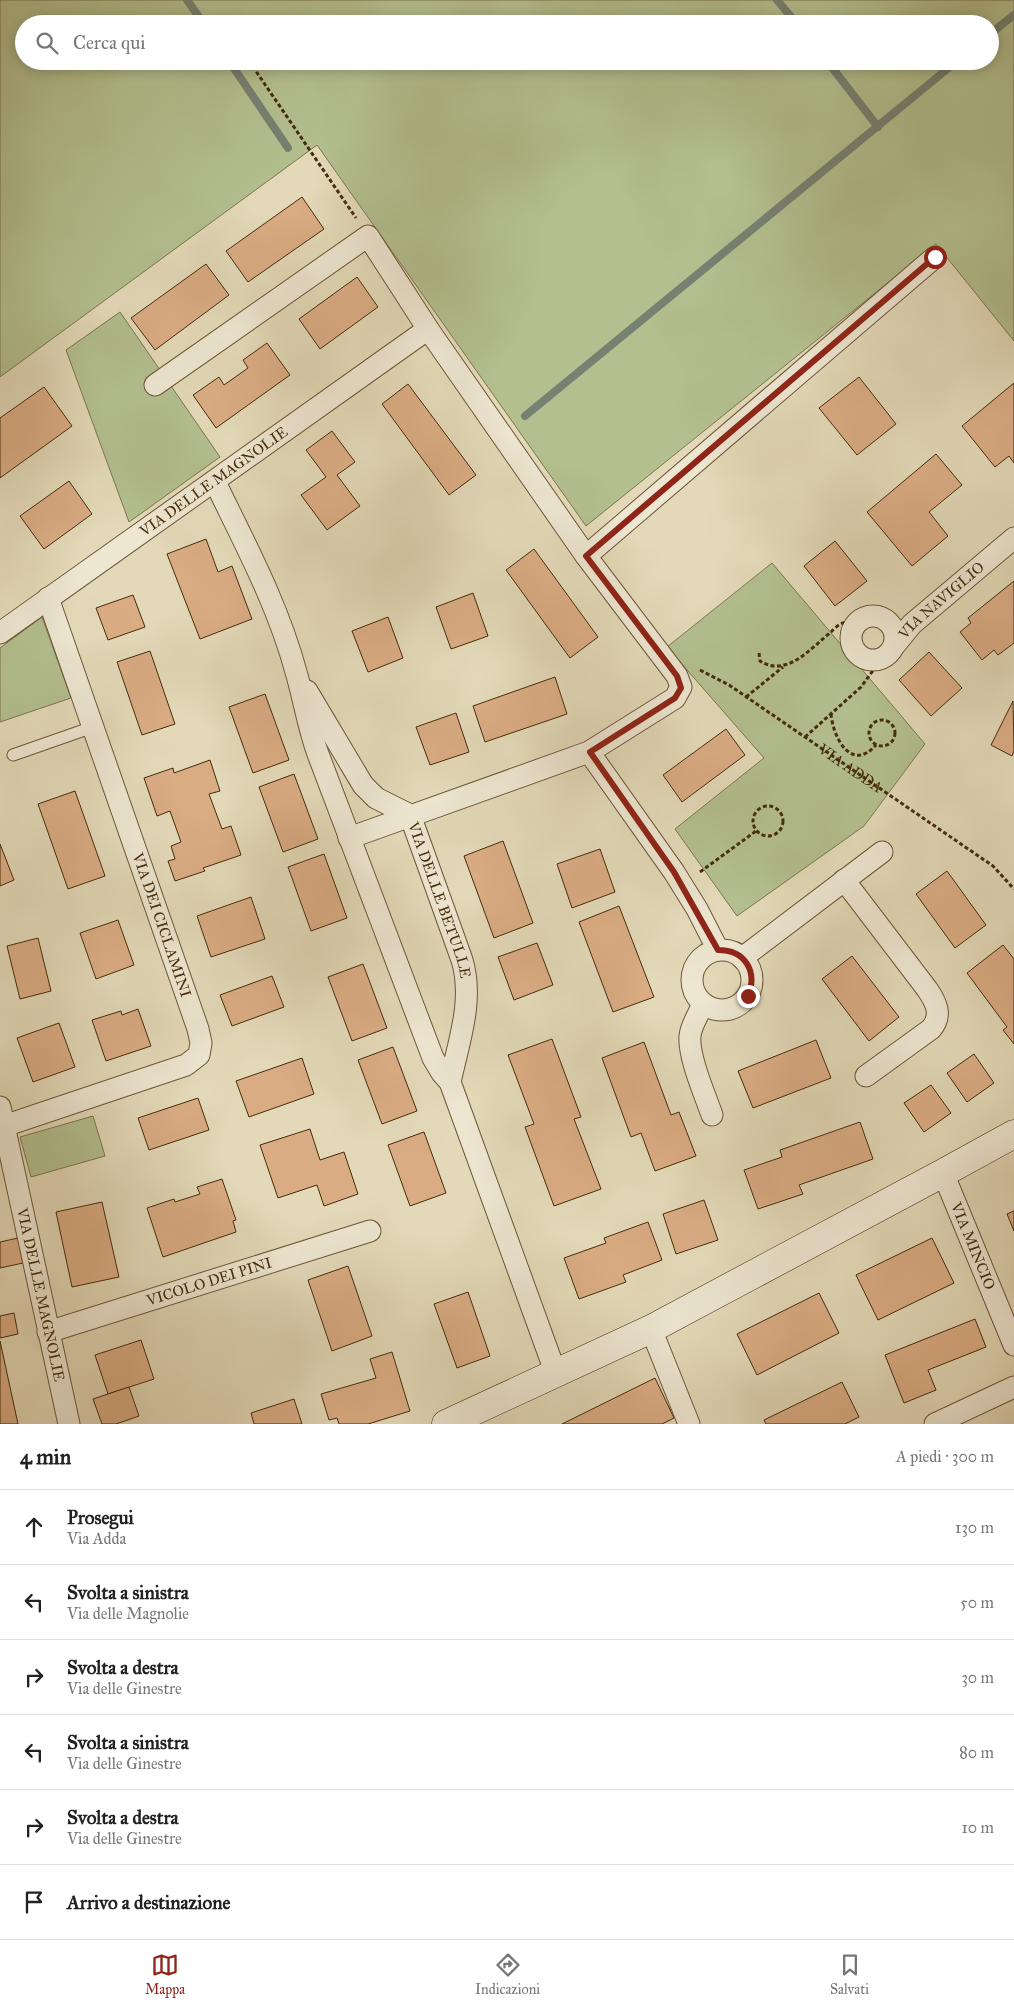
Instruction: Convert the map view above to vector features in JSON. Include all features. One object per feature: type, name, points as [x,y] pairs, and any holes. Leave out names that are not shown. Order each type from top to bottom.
[{"type":"street","points":[[155,385],[368,236],[428,330],[679,687],[675,698],[590,752],[349,838]]},
{"type":"street","points":[[586,556],[935,257]]},
{"type":"street","name":"VIA DELLE MAGNOLIE","points":[[0,633],[428,330]]},
{"type":"street","name":"VIA DELLE BETULLE","points":[[215,482],[266,588],[296,672],[308,724],[349,838],[433,1058],[450,1082],[556,1374]]},
{"type":"street","name":"VIA NAVIGLIO","points":[[888,652],[912,624],[1014,538]]},
{"type":"street","name":"VIA DEI CICLAMINI","points":[[2,1117],[179,1067],[195,1059],[201,1049],[198,1028],[48,598]]},
{"type":"street","name":"VIA NAVIGLIO","points":[[859,621],[873,616],[886,620],[896,639],[888,652]]},
{"type":"street","points":[[859,621],[852,633],[853,646],[862,657],[868,660],[888,652]]},
{"type":"street","name":"VIA DELLE BETULLE","points":[[296,672],[363,785],[376,798],[410,815],[462,960],[467,982],[466,1010],[450,1082]]},
{"type":"street","points":[[590,752],[683,885],[718,950]]},
{"type":"street","points":[[742,958],[882,852]]},
{"type":"street","points":[[844,880],[927,989],[938,1008],[937,1021],[932,1029],[866,1076]]},
{"type":"street","points":[[718,950],[727,950],[742,958],[752,976],[752,986],[748,996],[732,1008],[722,1010],[703,1004],[693,987],[692,977],[700,959],[708,953],[718,950]]},
{"type":"street","points":[[703,1004],[692,1028],[690,1043],[712,1115]]},
{"type":"street","name":"VIA DELLE MAGNOLIE","points":[[2,1117],[69,1424]]},
{"type":"street","points":[[446,1424],[651,1328],[1014,1134]]},
{"type":"street","name":"VIA MINCIO","points":[[943,1173],[1014,1345]]},
{"type":"street","name":"VICOLO DEI PINI","points":[[48,1332],[370,1231]]},
{"type":"street","points":[[651,1328],[689,1424]]},
{"type":"street","points":[[935,1424],[1014,1387]]},
{"type":"lane","points":[[13,755],[93,727]]},
{"type":"path","points":[[255,70],[368,236]]},
{"type":"path","points":[[746,697],[842,623],[859,621]]},
{"type":"path","points":[[805,737],[861,687],[888,652]]},
{"type":"path","points":[[759,653],[760,661],[774,667],[784,667]]},
{"type":"path","name":"VIA ADDA","points":[[679,687],[701,670],[746,697],[993,866],[1014,889]]},
{"type":"path","points":[[831,713],[835,736],[848,752],[856,755],[866,753],[876,745],[884,746],[894,739],[895,731],[888,722],[875,722],[870,730],[870,738],[876,745]]},
{"type":"path","points":[[766,806],[780,811],[784,820],[778,833],[769,837],[756,831],[753,820],[756,811],[766,806]]},
{"type":"path","points":[[683,885],[756,831]]},
{"type":"green space","points":[[0,0],[1014,0],[1014,341],[936,244],[586,526],[317,145],[0,377]]},
{"type":"green space","points":[[120,312],[220,457],[129,522],[66,350]]},
{"type":"green space","points":[[772,563],[925,744],[864,826],[737,916],[675,829],[764,758],[667,647]]},
{"type":"green space","points":[[42,617],[71,698],[0,722],[0,648]]},
{"type":"green space","points":[[93,1116],[105,1156],[31,1177],[20,1137]]},
{"type":"building","points":[[302,197],[324,229],[248,282],[226,251]]},
{"type":"building","points":[[206,264],[229,295],[155,350],[131,318]]},
{"type":"building","points":[[357,277],[378,307],[320,349],[299,319]]},
{"type":"building","points":[[267,343],[290,375],[216,428],[193,395],[219,377],[224,385],[248,368],[243,360]]},
{"type":"building","points":[[859,377],[896,424],[857,455],[819,408]]},
{"type":"building","points":[[1014,383],[1014,463],[1009,456],[995,467],[962,426]]},
{"type":"building","points":[[408,384],[476,475],[449,495],[382,404]]},
{"type":"building","points":[[44,387],[72,426],[0,478],[0,418]]},
{"type":"building","points":[[332,431],[355,462],[337,475],[360,506],[327,530],[301,495],[326,477],[306,450]]},
{"type":"building","points":[[936,454],[962,485],[929,512],[948,536],[912,566],[867,512]]},
{"type":"building","points":[[69,481],[92,514],[44,549],[20,516]]},
{"type":"building","points":[[206,539],[218,572],[232,566],[252,619],[200,639],[167,554]]},
{"type":"building","points":[[835,541],[867,581],[835,606],[804,566]]},
{"type":"building","points":[[534,549],[598,637],[570,658],[506,570]]},
{"type":"building","points":[[1014,581],[1014,643],[998,655],[994,650],[982,660],[960,632],[971,623],[968,618]]},
{"type":"building","points":[[473,593],[488,636],[451,649],[436,607]]},
{"type":"building","points":[[133,595],[145,627],[108,640],[96,608]]},
{"type":"building","points":[[388,617],[403,658],[368,672],[352,631]]},
{"type":"building","points":[[150,651],[175,724],[142,735],[117,662]]},
{"type":"building","points":[[929,652],[962,688],[931,716],[899,680]]},
{"type":"building","points":[[555,677],[567,714],[485,742],[473,706]]},
{"type":"building","points":[[265,694],[289,760],[253,773],[229,707]]},
{"type":"building","points":[[1013,701],[1014,751],[1012,756],[991,745]]},
{"type":"building","points":[[456,713],[469,752],[430,765],[416,727]]},
{"type":"building","points":[[726,729],[745,755],[682,802],[663,775]]},
{"type":"building","points":[[210,760],[220,791],[209,794],[222,829],[231,826],[241,855],[203,868],[205,871],[175,881],[168,861],[175,859],[171,846],[181,842],[170,811],[157,816],[144,778],[173,768],[174,773]]},
{"type":"building","points":[[294,774],[318,839],[283,852],[259,787]]},
{"type":"building","points":[[75,791],[105,876],[68,889],[38,804]]},
{"type":"building","points":[[503,841],[533,923],[494,938],[464,856]]},
{"type":"building","points":[[0,844],[14,880],[0,886]]},
{"type":"building","points":[[600,849],[615,892],[572,908],[557,864]]},
{"type":"building","points":[[324,854],[347,918],[311,931],[288,867]]},
{"type":"building","points":[[947,871],[986,925],[955,948],[916,894]]},
{"type":"building","points":[[251,897],[265,939],[211,957],[197,916]]},
{"type":"building","points":[[619,906],[654,997],[613,1012],[579,922]]},
{"type":"building","points":[[118,920],[134,965],[96,979],[80,933]]},
{"type":"building","points":[[38,938],[51,991],[20,999],[7,946]]},
{"type":"building","points":[[537,943],[553,985],[514,1000],[498,957]]},
{"type":"building","points":[[1003,945],[1014,959],[1014,1044],[1003,1030],[1007,1027],[967,973]]},
{"type":"building","points":[[852,956],[899,1017],[869,1041],[822,979]]},
{"type":"building","points":[[363,964],[387,1028],[352,1041],[328,977]]},
{"type":"building","points":[[272,976],[284,1007],[232,1026],[220,995]]},
{"type":"building","points":[[138,1009],[151,1046],[106,1061],[92,1020],[121,1011],[122,1015]]},
{"type":"building","points":[[59,1023],[75,1067],[33,1082],[17,1038]]},
{"type":"building","points":[[552,1039],[581,1117],[574,1119],[601,1189],[554,1206],[525,1127],[534,1124],[508,1055]]},
{"type":"building","points":[[816,1040],[831,1078],[753,1108],[738,1071]]},
{"type":"building","points":[[644,1042],[671,1115],[679,1112],[696,1156],[655,1171],[641,1133],[631,1137],[602,1058]]},
{"type":"building","points":[[393,1047],[417,1111],[382,1124],[358,1060]]},
{"type":"building","points":[[974,1054],[994,1083],[967,1102],[947,1073]]},
{"type":"building","points":[[302,1058],[314,1094],[249,1117],[236,1081]]},
{"type":"building","points":[[931,1085],[951,1113],[924,1132],[904,1103]]},
{"type":"building","points":[[198,1098],[209,1130],[149,1150],[138,1118]]},
{"type":"building","points":[[860,1122],[873,1159],[799,1185],[803,1194],[758,1209],[744,1170],[782,1157],[780,1150]]},
{"type":"building","points":[[310,1129],[320,1160],[344,1152],[358,1194],[324,1206],[317,1185],[278,1198],[260,1145]]},
{"type":"building","points":[[424,1132],[446,1193],[410,1206],[388,1145]]},
{"type":"building","points":[[222,1179],[236,1220],[233,1221],[236,1232],[163,1257],[147,1208],[174,1199],[175,1202],[200,1194],[197,1187]]},
{"type":"building","points":[[704,1200],[718,1240],[676,1254],[663,1214]]},
{"type":"building","points":[[102,1202],[119,1277],[72,1287],[56,1212]]},
{"type":"building","points":[[1014,1211],[1014,1231],[1007,1214]]},
{"type":"building","points":[[648,1222],[662,1260],[623,1275],[626,1282],[579,1299],[564,1258],[606,1243],[604,1238]]},
{"type":"building","points":[[18,1238],[23,1263],[0,1268],[0,1242]]},
{"type":"building","points":[[932,1238],[954,1283],[878,1320],[856,1275]]},
{"type":"building","points":[[348,1266],[372,1336],[332,1351],[308,1280]]},
{"type":"building","points":[[468,1292],[490,1356],[457,1368],[434,1304]]},
{"type":"building","points":[[819,1293],[839,1333],[757,1375],[737,1334]]},
{"type":"building","points":[[14,1313],[18,1334],[0,1338],[0,1316]]},
{"type":"building","points":[[975,1319],[986,1347],[928,1370],[936,1390],[904,1403],[885,1355]]},
{"type":"building","points":[[141,1340],[154,1379],[108,1394],[95,1355]]},
{"type":"building","points":[[0,1341],[18,1424],[0,1424]]},
{"type":"building","points":[[392,1352],[410,1411],[368,1424],[339,1424],[337,1418],[329,1420],[321,1394],[376,1378],[370,1359]]},
{"type":"building","points":[[655,1378],[674,1418],[662,1424],[562,1424]]},
{"type":"building","points":[[842,1382],[859,1417],[845,1424],[766,1424],[764,1420]]},
{"type":"building","points":[[129,1387],[139,1416],[116,1424],[102,1424],[93,1399]]},
{"type":"building","points":[[294,1399],[302,1424],[254,1424],[251,1413]]},
{"type":"waterway","points":[[187,0],[198,15]]},
{"type":"waterway","points":[[777,0],[790,15]]},
{"type":"waterway","points":[[999,27],[1014,15]]},
{"type":"waterway","points":[[235,70],[288,148]]},
{"type":"waterway","points":[[834,70],[878,127]]},
{"type":"waterway","points":[[525,416],[946,70]]},
{"type":"route","points":[[748,996],[752,986],[752,976],[748,966],[735,953],[727,950],[718,950],[697,909],[674,872],[590,752],[675,698],[681,688],[677,676],[586,556],[935,257]]}]
